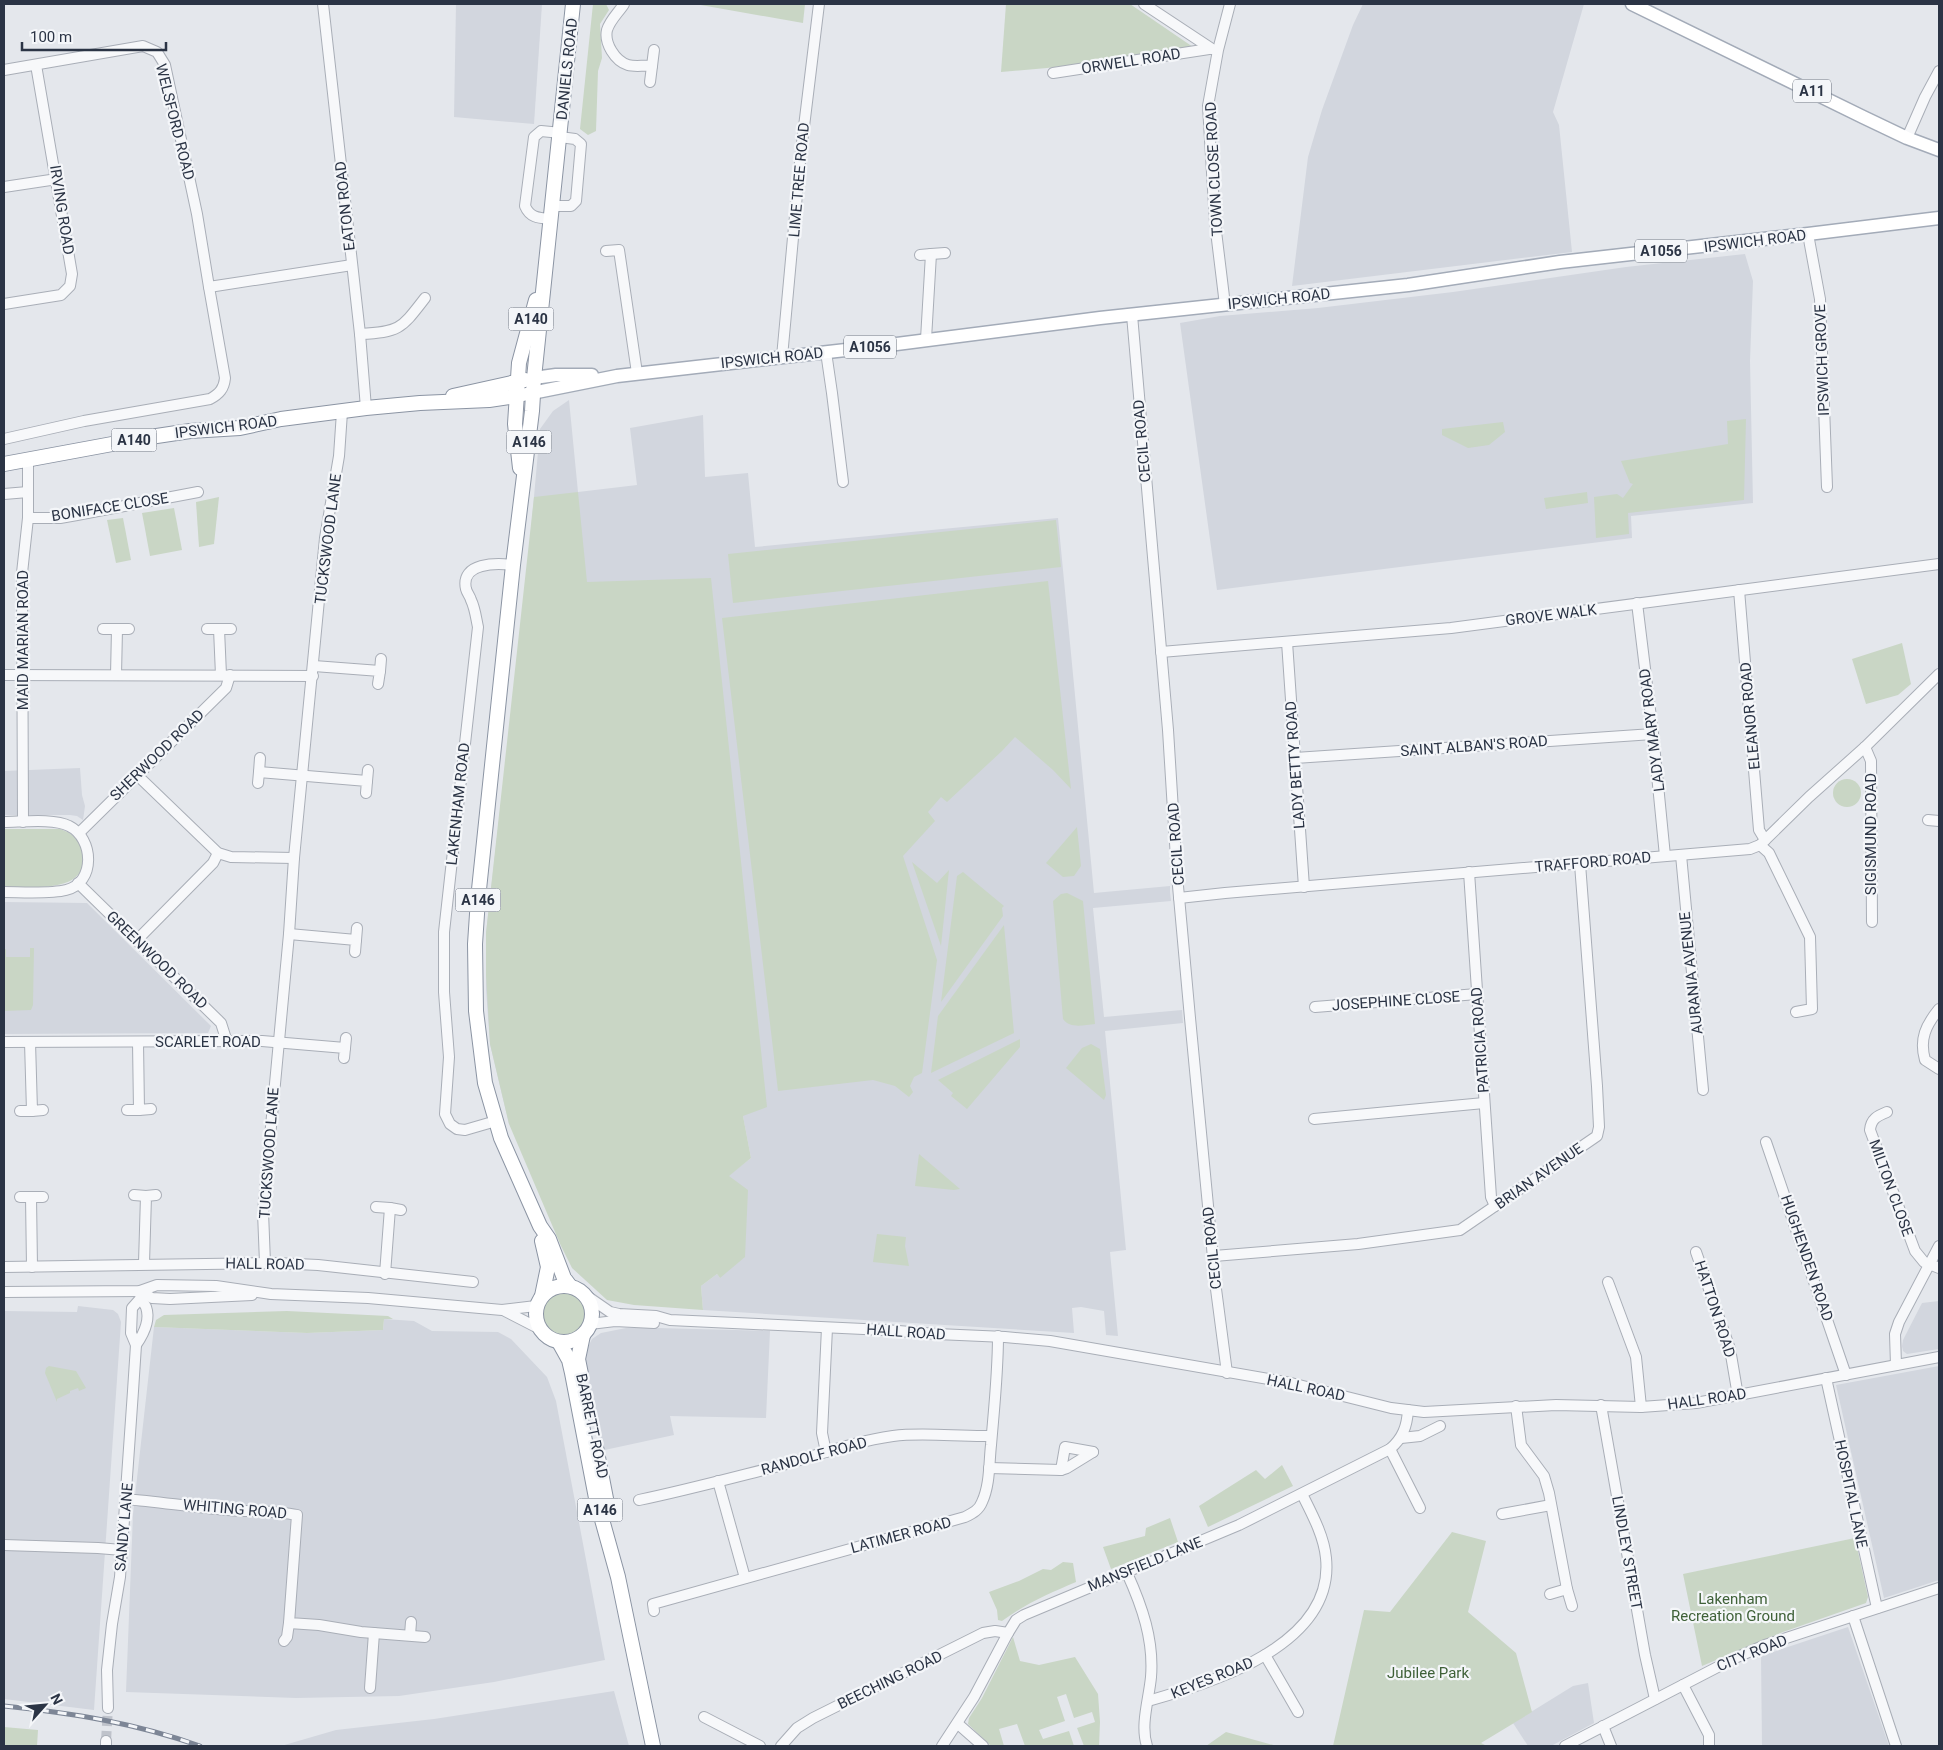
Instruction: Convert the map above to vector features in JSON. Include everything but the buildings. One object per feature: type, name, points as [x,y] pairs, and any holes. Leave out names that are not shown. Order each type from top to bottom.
[{"type":"highway","name":"DANIELS ROAD","points":[[534,378],[573,4]]},
{"type":"highway","name":"DANIELS ROAD","points":[[518,381],[519,362],[547,256]]},
{"type":"highway","name":"IPSWICH ROAD","points":[[420,403],[534,378]]},
{"type":"highway","name":"LAKENHAM ROAD","points":[[534,378],[474,944],[476,1011],[482,1064],[496,1121],[510,1162],[540,1226],[549,1239],[564,1278],[570,1286]]},
{"type":"highway","points":[[517,396],[534,378]]},
{"type":"highway","name":"LAKENHAM ROAD","points":[[518,381],[515,424],[523,491]]},
{"type":"highway","name":"IPSWICH ROAD","points":[[4,464],[190,431],[240,428],[281,419],[366,408],[489,400],[517,396]]},
{"type":"highway","name":"LAKENHAM ROAD","points":[[539,1301],[548,1267],[540,1226]]},
{"type":"highway","name":"HALL ROAD","points":[[539,1301],[553,1288],[570,1286],[584,1294]]},
{"type":"highway","name":"A146","points":[[584,1294],[590,1304],[592,1314],[587,1329]]},
{"type":"highway","name":"A146","points":[[539,1301],[536,1320],[540,1329]]},
{"type":"highway","name":"HALL ROAD","points":[[540,1329],[548,1338],[559,1342],[571,1341],[587,1329]]},
{"type":"highway","name":"BARRETT ROAD","points":[[587,1329],[578,1359],[604,1486],[618,1577],[653,1746]]},
{"type":"highway","name":"BARRETT ROAD","points":[[559,1342],[569,1360],[596,1498],[618,1577]]},
{"type":"main road","name":"A11","points":[[1633,4],[1907,138],[1939,150]]},
{"type":"main road","name":"IPSWICH ROAD","points":[[517,396],[637,373],[1408,285],[1560,262],[1939,218]]},
{"type":"main road","name":"IPSWICH ROAD","points":[[534,378],[560,374],[617,376]]},
{"type":"street","name":"EATON ROAD","points":[[323,4],[360,334],[366,408]]},
{"type":"street","points":[[624,4],[607,31],[608,44],[617,59],[628,65],[652,66]]},
{"type":"street","name":"LIME TREE ROAD","points":[[782,357],[801,151],[819,4]]},
{"type":"street","points":[[1144,4],[1213,50]]},
{"type":"street","name":"TOWN CLOSE ROAD","points":[[1225,305],[1215,223],[1208,106],[1213,50],[1230,4]]},
{"type":"street","name":"WELSFORD ROAD","points":[[4,70],[143,46],[157,52],[165,65],[197,214],[224,382],[221,391],[217,395],[210,399],[192,402]]},
{"type":"street","points":[[650,82],[654,50]]},
{"type":"street","name":"ORWELL ROAD","points":[[1053,73],[1213,50]]},
{"type":"street","name":"IRVING ROAD","points":[[4,304],[61,295],[70,286],[72,274],[36,65]]},
{"type":"street","points":[[1907,138],[1939,71]]},
{"type":"street","name":"DANIELS ROAD","points":[[541,132],[575,138],[581,144],[576,201],[571,206],[552,213],[535,218],[528,213],[525,206],[534,137],[541,132]]},
{"type":"street","points":[[4,187],[57,179]]},
{"type":"street","name":"IPSWICH GROVE","points":[[1808,234],[1820,299],[1827,487]]},
{"type":"street","points":[[606,251],[619,250],[637,373]]},
{"type":"street","points":[[920,255],[945,253]]},
{"type":"street","points":[[926,339],[931,254]]},
{"type":"street","points":[[209,287],[352,265]]},
{"type":"street","points":[[360,334],[400,327],[425,298]]},
{"type":"street","name":"CECIL ROAD","points":[[1132,315],[1168,730],[1179,898],[1227,1373]]},
{"type":"street","points":[[826,352],[843,482]]},
{"type":"street","name":"IPSWICH ROAD","points":[[4,440],[84,421],[192,402]]},
{"type":"street","name":"TUCKSWOOD LANE","points":[[265,1263],[263,1212],[289,934],[294,858],[325,538],[339,456],[342,412]]},
{"type":"street","name":"MAID MARIAN ROAD","points":[[23,822],[22,573],[28,518],[28,459]]},
{"type":"street","name":"BONIFACE CLOSE","points":[[28,518],[77,516],[193,490]]},
{"type":"street","points":[[4,494],[28,492]]},
{"type":"street","name":"LAKENHAM ROAD","points":[[496,1121],[465,1130],[457,1129],[450,1124],[445,1114],[449,1057],[444,992],[444,932],[478,627],[472,601],[466,590],[466,582],[468,573],[475,568],[495,563],[514,565]]},
{"type":"street","name":"GROVE WALK","points":[[1161,652],[1451,628],[1939,564]]},
{"type":"street","name":"ELEANOR ROAD","points":[[1739,590],[1759,830],[1763,843],[1810,937],[1816,1011],[1796,1012]]},
{"type":"street","name":"LADY MARY ROAD","points":[[1637,603],[1665,856]]},
{"type":"street","points":[[207,629],[231,628]]},
{"type":"street","points":[[103,629],[128,629]]},
{"type":"street","points":[[116,675],[117,629]]},
{"type":"street","points":[[219,629],[225,675]]},
{"type":"street","name":"LADY BETTY ROAD","points":[[1287,642],[1304,887]]},
{"type":"street","points":[[378,684],[381,659]]},
{"type":"street","points":[[4,675],[225,675],[313,671],[380,671]]},
{"type":"street","points":[[1763,843],[1939,674]]},
{"type":"street","name":"SHERWOOD ROAD","points":[[79,833],[226,688],[225,675]]},
{"type":"street","name":"SAINT ALBAN'S ROAD","points":[[1295,758],[1653,734]]},
{"type":"street","name":"SIGISMUND ROAD","points":[[1865,747],[1871,761],[1872,922]]},
{"type":"street","points":[[258,783],[260,758]]},
{"type":"street","points":[[366,793],[368,770]]},
{"type":"street","points":[[259,772],[367,782]]},
{"type":"street","points":[[137,775],[218,854],[230,857],[294,858]]},
{"type":"street","points":[[1928,820],[1939,821]]},
{"type":"street","points":[[4,822],[56,823],[69,826],[79,833],[86,844],[89,858],[87,870],[78,883],[65,891],[4,892]]},
{"type":"street","name":"TRAFFORD ROAD","points":[[1179,898],[1743,850],[1763,843]]},
{"type":"street","points":[[136,941],[213,863],[218,854]]},
{"type":"street","name":"AURANIA AVENUE","points":[[1681,855],[1703,1090]]},
{"type":"street","name":"BRIAN AVENUE","points":[[1214,1256],[1358,1244],[1460,1230],[1597,1136],[1599,1127],[1580,864]]},
{"type":"street","name":"PATRICIA ROAD","points":[[1469,872],[1491,1197],[1495,1206]]},
{"type":"street","name":"GREENWOOD ROAD","points":[[78,883],[221,1023],[227,1042]]},
{"type":"street","points":[[355,952],[357,928]]},
{"type":"street","points":[[289,934],[356,940]]},
{"type":"street","name":"JOSEPHINE CLOSE","points":[[1315,1007],[1477,994]]},
{"type":"street","points":[[1939,1008],[1929,1021],[1924,1034],[1922,1049],[1925,1060],[1939,1069]]},
{"type":"street","name":"SCARLET ROAD","points":[[4,1042],[278,1042]]},
{"type":"street","points":[[20,1111],[38,1110],[30,1042]]},
{"type":"street","name":"SCARLET ROAD","points":[[138,1042],[139,1110]]},
{"type":"street","points":[[278,1042],[345,1048]]},
{"type":"street","points":[[1314,1118],[1484,1103]]},
{"type":"street","points":[[127,1110],[151,1110]]},
{"type":"street","name":"MILTON CLOSE","points":[[1887,1112],[1875,1118],[1870,1130],[1915,1252],[1924,1262],[1934,1266]]},
{"type":"street","name":"HUGHENDEN ROAD","points":[[1766,1142],[1846,1374]]},
{"type":"street","points":[[134,1195],[151,1196],[144,1263]]},
{"type":"street","points":[[31,1197],[32,1267]]},
{"type":"street","points":[[20,1198],[44,1197]]},
{"type":"street","points":[[376,1206],[401,1210]]},
{"type":"street","points":[[385,1274],[390,1208]]},
{"type":"street","points":[[1896,1365],[1895,1334],[1899,1322],[1934,1266],[1939,1246]]},
{"type":"street","name":"HATTON ROAD","points":[[1696,1252],[1730,1349],[1738,1396]]},
{"type":"street","name":"HALL ROAD","points":[[4,1267],[144,1263],[265,1263],[318,1266],[473,1282]]},
{"type":"street","points":[[1608,1282],[1636,1357],[1641,1407]]},
{"type":"street","name":"HALL ROAD","points":[[4,1292],[140,1295],[157,1285],[216,1286],[271,1294],[368,1298],[502,1310],[539,1301]]},
{"type":"street","name":"HALL ROAD","points":[[584,1294],[610,1312],[656,1316],[670,1320],[998,1336],[1050,1341],[1317,1389],[1391,1408],[1424,1412],[1516,1406],[1641,1407],[1696,1403],[1939,1357]]},
{"type":"street","name":"SANDY LANE","points":[[136,1345],[146,1330],[147,1309],[140,1295]]},
{"type":"street","name":"SANDY LANE","points":[[108,1708],[107,1670],[120,1577],[136,1345],[131,1333],[132,1308],[140,1295]]},
{"type":"street","name":"HALL ROAD","points":[[502,1310],[540,1329]]},
{"type":"street","name":"HALL ROAD","points":[[587,1329],[615,1321],[655,1323],[670,1320]]},
{"type":"street","points":[[826,1452],[822,1433],[827,1328]]},
{"type":"street","name":"LATIMER ROAD","points":[[652,1603],[966,1517],[976,1511],[982,1504],[986,1493],[998,1361],[998,1336]]},
{"type":"street","name":"HOSPITAL LANE","points":[[1826,1378],[1877,1608]]},
{"type":"street","points":[[1516,1406],[1521,1445],[1544,1476],[1552,1505],[1567,1589],[1572,1606]]},
{"type":"street","name":"LINDLEY STREET","points":[[1601,1406],[1645,1655],[1655,1700]]},
{"type":"street","name":"MANSFIELD LANE","points":[[942,1746],[958,1724],[1016,1620],[1223,1532],[1390,1449],[1401,1438],[1407,1421],[1408,1410]]},
{"type":"street","points":[[1401,1438],[1420,1436],[1440,1426]]},
{"type":"street","name":"RANDOLF ROAD","points":[[639,1500],[678,1492],[891,1436],[992,1436]]},
{"type":"street","points":[[1390,1449],[1420,1508]]},
{"type":"street","points":[[989,1468],[1060,1470]]},
{"type":"street","points":[[718,1480],[745,1578]]},
{"type":"street","name":"KEYES ROAD","points":[[1148,1701],[1230,1673],[1265,1655],[1288,1640],[1314,1611],[1319,1601],[1326,1575],[1326,1558],[1319,1531],[1302,1494]]},
{"type":"street","name":"WHITING ROAD","points":[[126,1498],[203,1508],[284,1512],[297,1515],[289,1623],[287,1637],[284,1641]]},
{"type":"street","points":[[1502,1514],[1516,1507],[1552,1505]]},
{"type":"street","points":[[4,1545],[122,1550]]},
{"type":"street","points":[[1128,1573],[1140,1602],[1149,1634],[1151,1677],[1145,1741],[1147,1746]]},
{"type":"street","points":[[1550,1594],[1567,1589]]},
{"type":"street","name":"CITY ROAD","points":[[1565,1746],[1735,1658],[1765,1645],[1877,1608],[1939,1590]]},
{"type":"street","points":[[1853,1616],[1896,1746]]},
{"type":"street","points":[[410,1635],[411,1622]]},
{"type":"street","points":[[289,1623],[425,1637]]},
{"type":"street","name":"BEECHING ROAD","points":[[780,1746],[797,1728],[813,1718],[983,1633],[995,1630],[1008,1632]]},
{"type":"street","points":[[370,1688],[374,1633]]},
{"type":"street","points":[[1265,1655],[1298,1712]]},
{"type":"street","points":[[1683,1685],[1708,1735],[1709,1746]]},
{"type":"street","points":[[704,1718],[760,1746]]},
{"type":"street","points":[[958,1724],[984,1746]]},
{"type":"street","points":[[1603,1726],[1612,1746]]},
{"type":"shaded area","points":[[456,4],[542,4],[534,124],[454,117]]},
{"type":"shaded area","points":[[1363,4],[1584,4],[1553,112],[1559,125],[1572,252],[1292,286],[1308,157],[1322,110],[1353,25]]},
{"type":"shaded area","points":[[1745,254],[1753,281],[1750,361],[1753,503],[1631,516],[1632,538],[1217,590],[1180,323],[1220,316],[1318,308],[1453,292],[1626,267]]},
{"type":"shaded area","points":[[569,400],[578,492],[637,485],[630,428],[703,415],[705,477],[748,473],[755,547],[1058,518],[1094,893],[1170,886],[1171,901],[1093,908],[1104,1017],[1182,1010],[1183,1023],[1105,1031],[1126,1250],[1110,1252],[1118,1336],[1106,1335],[1104,1311],[1081,1307],[1072,1308],[1074,1333],[703,1310],[701,1286],[717,1274],[720,1278],[728,1176],[751,1158],[743,1116],[509,1124],[490,1044],[486,989],[486,933],[527,576],[540,429],[553,411]]},
{"type":"shaded area","points":[[80,768],[82,795],[85,806],[83,820],[77,816],[70,815],[4,815],[4,771]]},
{"type":"shaded area","points":[[4,902],[87,903],[211,1026],[208,1033],[4,1034]]},
{"type":"shaded area","points":[[1939,1301],[1939,1349],[1907,1354],[1903,1351],[1903,1340],[1922,1303]]},
{"type":"shaded area","points":[[78,1306],[113,1310],[118,1314],[121,1322],[94,1710],[4,1699],[4,1311],[77,1312]]},
{"type":"shaded area","points":[[384,1319],[414,1321],[432,1331],[498,1332],[511,1339],[547,1377],[556,1401],[605,1660],[494,1682],[399,1696],[296,1698],[126,1692],[133,1514],[154,1327],[307,1333],[383,1330]]},
{"type":"shaded area","points":[[626,1328],[770,1331],[766,1418],[670,1416],[674,1435],[600,1451],[586,1360],[587,1349],[592,1339],[601,1333]]},
{"type":"shaded area","points":[[1939,1366],[1939,1580],[1884,1598],[1836,1385]]},
{"type":"shaded area","points":[[1848,1627],[1889,1746],[1762,1746],[1761,1656]]},
{"type":"shaded area","points":[[1588,1683],[1594,1723],[1551,1746],[1528,1746],[1513,1723],[1573,1686]]},
{"type":"shaded area","points":[[614,1691],[629,1746],[281,1746],[336,1730],[434,1719]]},
{"type":"green space","points":[[593,4],[606,4],[609,10],[600,24],[602,58],[598,71],[596,131],[588,135],[580,129]]},
{"type":"green space","points":[[695,4],[805,4],[803,23]]},
{"type":"green space","points":[[1006,4],[1130,4],[1193,47],[1190,49],[1047,68],[1001,72]]},
{"type":"green space","points":[[1746,419],[1744,500],[1628,513],[1629,534],[1596,538],[1594,497],[1617,494],[1623,498],[1633,484],[1630,483],[1621,461],[1728,444],[1727,421]]},
{"type":"green space","points":[[1503,422],[1505,432],[1489,445],[1468,448],[1442,435],[1442,429]]},
{"type":"green space","points":[[578,492],[587,582],[711,578],[767,1107],[743,1116],[751,1158],[729,1176],[748,1190],[745,1257],[720,1278],[717,1274],[701,1286],[703,1310],[634,1305],[607,1300],[572,1268],[509,1124],[490,1044],[486,975],[486,933],[534,497]]},
{"type":"green space","points":[[1587,492],[1588,503],[1546,509],[1544,498]]},
{"type":"green space","points":[[219,497],[214,544],[199,547],[196,502]]},
{"type":"green space","points":[[174,508],[182,550],[150,556],[142,513]]},
{"type":"green space","points":[[123,518],[131,560],[116,563],[107,520]]},
{"type":"green space","points":[[1056,520],[1061,567],[733,603],[728,554]]},
{"type":"green space","points":[[1048,581],[1071,789],[1053,770],[1015,737],[947,802],[941,797],[928,812],[935,821],[903,856],[937,960],[922,1073],[914,1077],[910,1086],[913,1092],[909,1097],[895,1086],[873,1080],[778,1091],[722,618]]},
{"type":"green space","points":[[1902,643],[1911,684],[1898,695],[1866,704],[1852,659]]},
{"type":"green space","points":[[1847,779],[1857,783],[1861,793],[1857,803],[1847,807],[1837,803],[1833,793],[1837,783]]},
{"type":"green space","points":[[1077,827],[1081,866],[1074,876],[1063,877],[1046,863]]},
{"type":"green space","points":[[4,829],[60,829],[72,835],[80,844],[83,853],[83,866],[77,876],[68,882],[42,887],[4,887]]},
{"type":"green space","points":[[912,862],[937,883],[949,870],[941,946]]},
{"type":"green space","points":[[963,872],[1004,906],[1002,908],[1003,916],[941,1002],[957,876]]},
{"type":"green space","points":[[1067,893],[1083,901],[1095,1024],[1073,1025],[1063,1019],[1053,901],[1061,894]]},
{"type":"green space","points":[[1004,925],[1014,1033],[931,1073],[938,1016]]},
{"type":"green space","points":[[30,948],[34,948],[33,1005],[31,1010],[4,1011],[4,949],[6,949],[6,957],[30,957]]},
{"type":"green space","points":[[1020,1039],[1020,1047],[967,1109],[951,1096],[953,1093],[938,1080]]},
{"type":"green space","points":[[1091,1044],[1100,1049],[1106,1095],[1104,1100],[1066,1068],[1082,1048]]},
{"type":"green space","points":[[919,1154],[960,1189],[915,1186]]},
{"type":"green space","points":[[877,1234],[906,1237],[905,1246],[909,1266],[873,1262]]},
{"type":"green space","points":[[563,1292],[575,1296],[581,1302],[585,1314],[581,1326],[575,1332],[563,1336],[551,1332],[545,1326],[541,1314],[545,1302],[551,1296]]},
{"type":"green space","points":[[287,1311],[388,1316],[393,1319],[384,1319],[383,1330],[307,1333],[154,1327],[156,1320],[164,1315]]},
{"type":"green space","points":[[49,1366],[76,1371],[86,1388],[79,1391],[78,1388],[70,1391],[70,1393],[57,1399],[57,1402],[45,1373],[46,1368]]},
{"type":"green space","points":[[1282,1465],[1293,1486],[1208,1527],[1199,1506],[1256,1470],[1265,1479]]},
{"type":"green space","points":[[1170,1518],[1178,1542],[1111,1569],[1103,1547],[1145,1536],[1146,1528]]},
{"type":"green space","name":"Jubilee Park","points":[[1452,1532],[1486,1541],[1468,1612],[1516,1653],[1532,1712],[1481,1743],[1487,1746],[1333,1746],[1364,1610],[1390,1612]]},
{"type":"green space","name":"Lakenham Recreation Ground","points":[[1855,1538],[1868,1597],[1866,1603],[1783,1632],[1702,1666],[1683,1574]]},
{"type":"green space","points":[[1063,1562],[1073,1563],[1076,1582],[1029,1604],[1002,1621],[998,1620],[997,1610],[989,1592],[1019,1581],[1043,1569],[1051,1570]]},
{"type":"green space","points":[[1013,1637],[1020,1661],[1039,1665],[1075,1657],[1098,1694],[1099,1746],[1084,1746],[1077,1728],[1095,1722],[1092,1712],[1074,1718],[1066,1694],[1057,1697],[1065,1721],[1039,1730],[1043,1739],[1069,1731],[1074,1746],[1025,1746],[1017,1724],[999,1729],[1004,1746],[991,1746],[968,1724],[969,1718],[982,1698]]},
{"type":"green space","points":[[4,1727],[38,1730],[37,1746],[4,1746]]},
{"type":"green space","points":[[1226,1732],[1277,1746],[1206,1746]]},
{"type":"tunnel","points":[[106,1741],[108,1708]]},
{"type":"railway","points":[[4,1706],[103,1720],[152,1731],[200,1746]]}]
